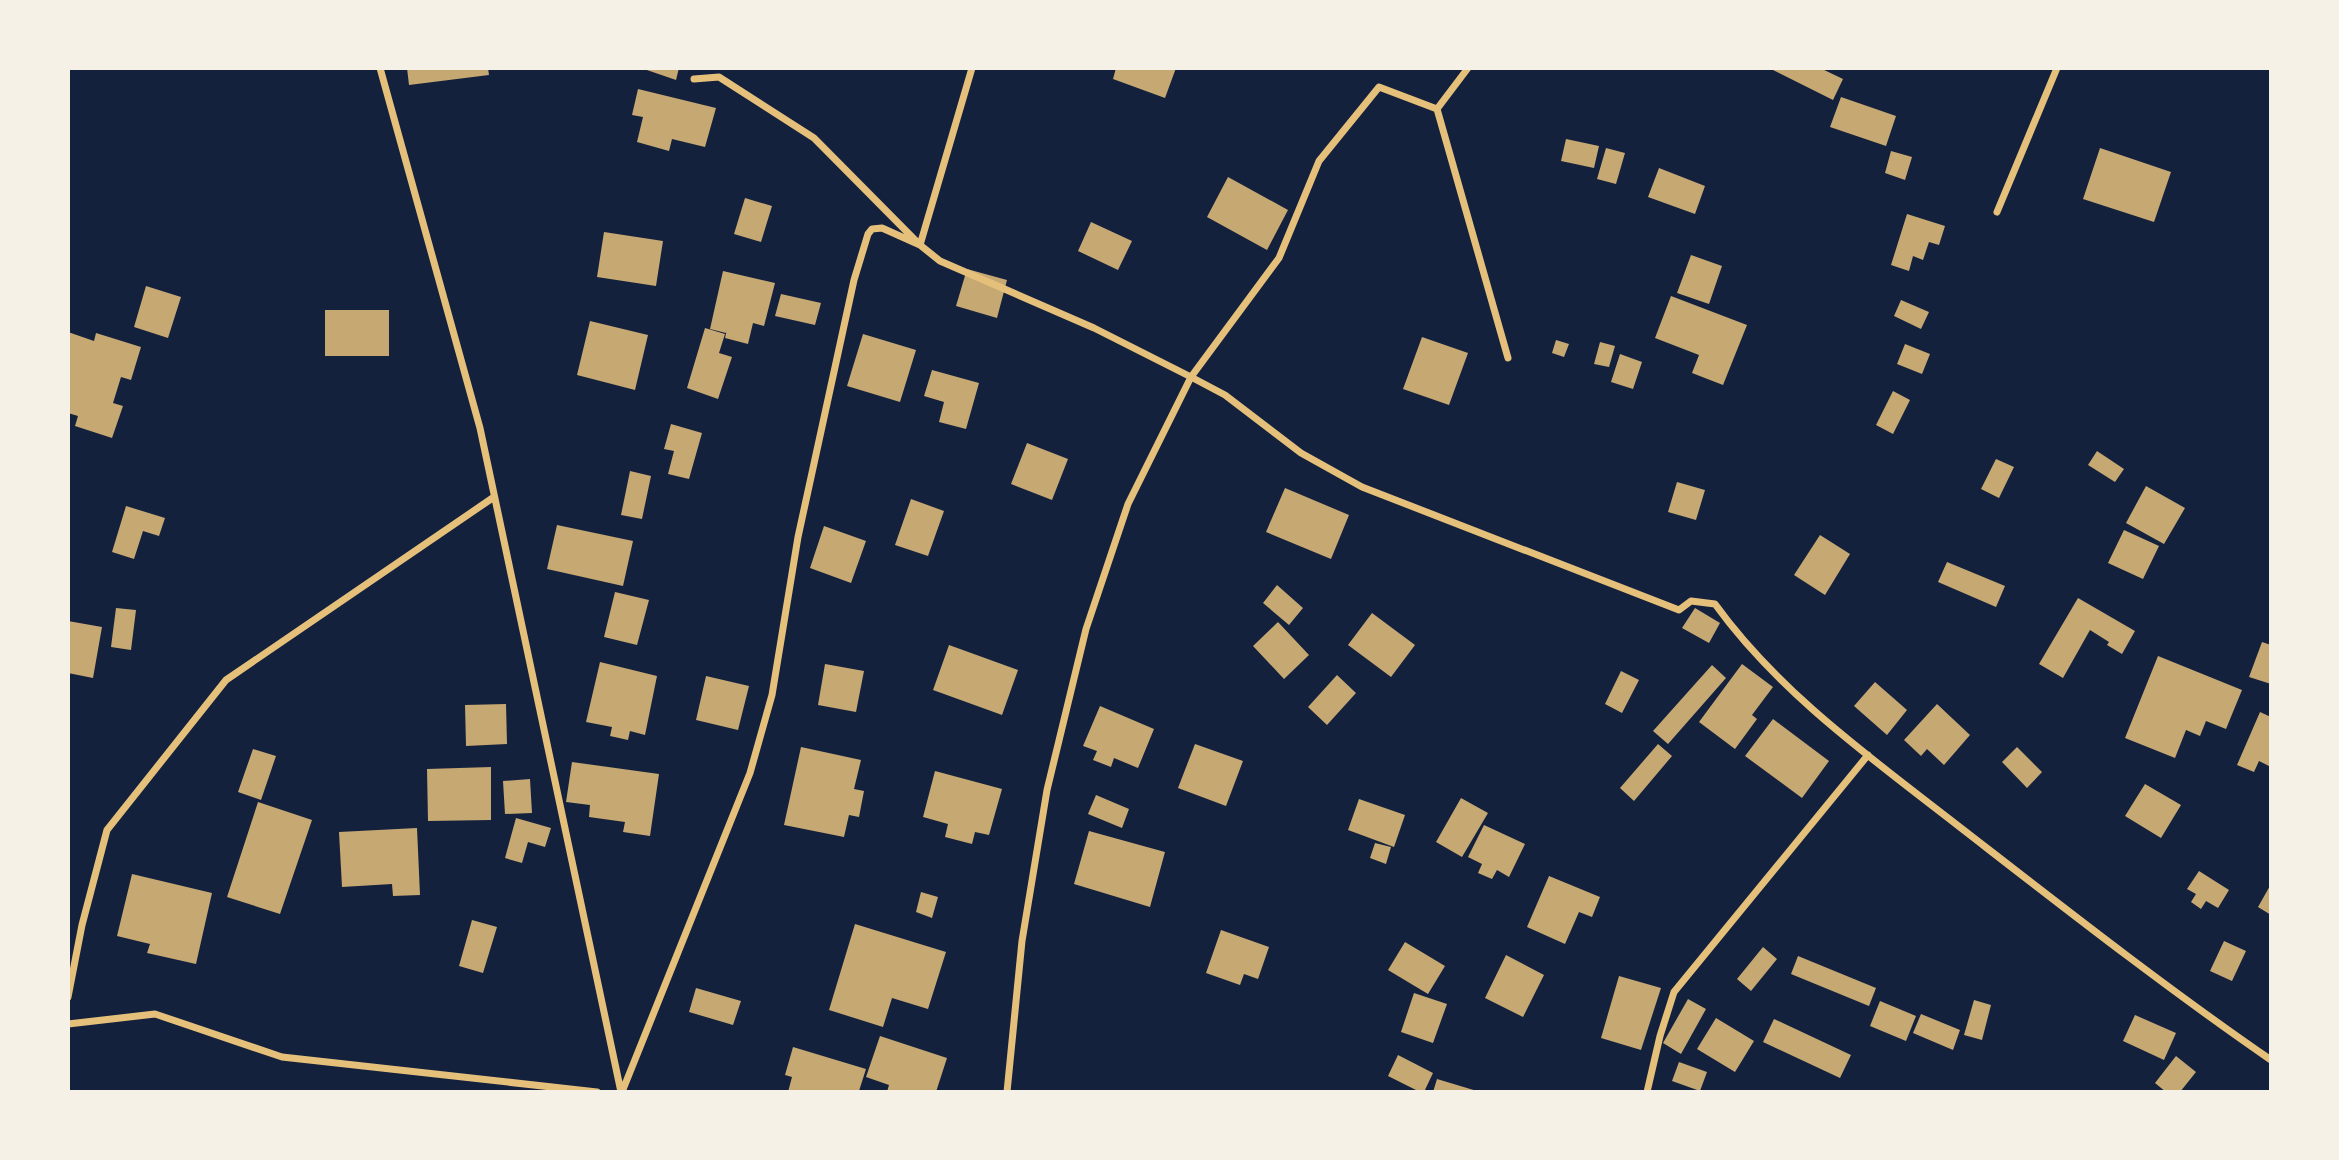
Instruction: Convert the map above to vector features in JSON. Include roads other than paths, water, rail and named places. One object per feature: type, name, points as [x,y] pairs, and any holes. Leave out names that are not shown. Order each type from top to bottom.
[{"type":"street","points":[[380,68],[480,428],[622,1092]]},
{"type":"street","points":[[920,245],[972,68]]},
{"type":"street","points":[[1437,109],[1468,68]]},
{"type":"street","points":[[1997,212],[2057,68]]},
{"type":"street","points":[[694,79],[719,77],[814,138],[920,245],[940,261],[1094,328],[1191,377],[1225,396],[1301,453],[1362,487],[1679,610],[1691,601],[1714,604],[1741,640],[1839,733],[2067,910],[2271,1060]]},
{"type":"street","points":[[1007,1092],[1022,941],[1047,790],[1086,629],[1128,505],[1191,377],[1279,258],[1319,161],[1379,87],[1437,109]]},
{"type":"street","points":[[1437,109],[1508,358]]},
{"type":"street","points":[[622,1092],[750,773],[772,695],[798,537],[855,280],[868,234],[872,229],[882,228],[920,245]]},
{"type":"street","points":[[68,997],[82,925],[107,830],[226,680],[495,497]]},
{"type":"street","points":[[1647,1092],[1674,992],[1868,755]]},
{"type":"street","points":[[68,1024],[155,1014],[282,1057],[597,1092]]}]
